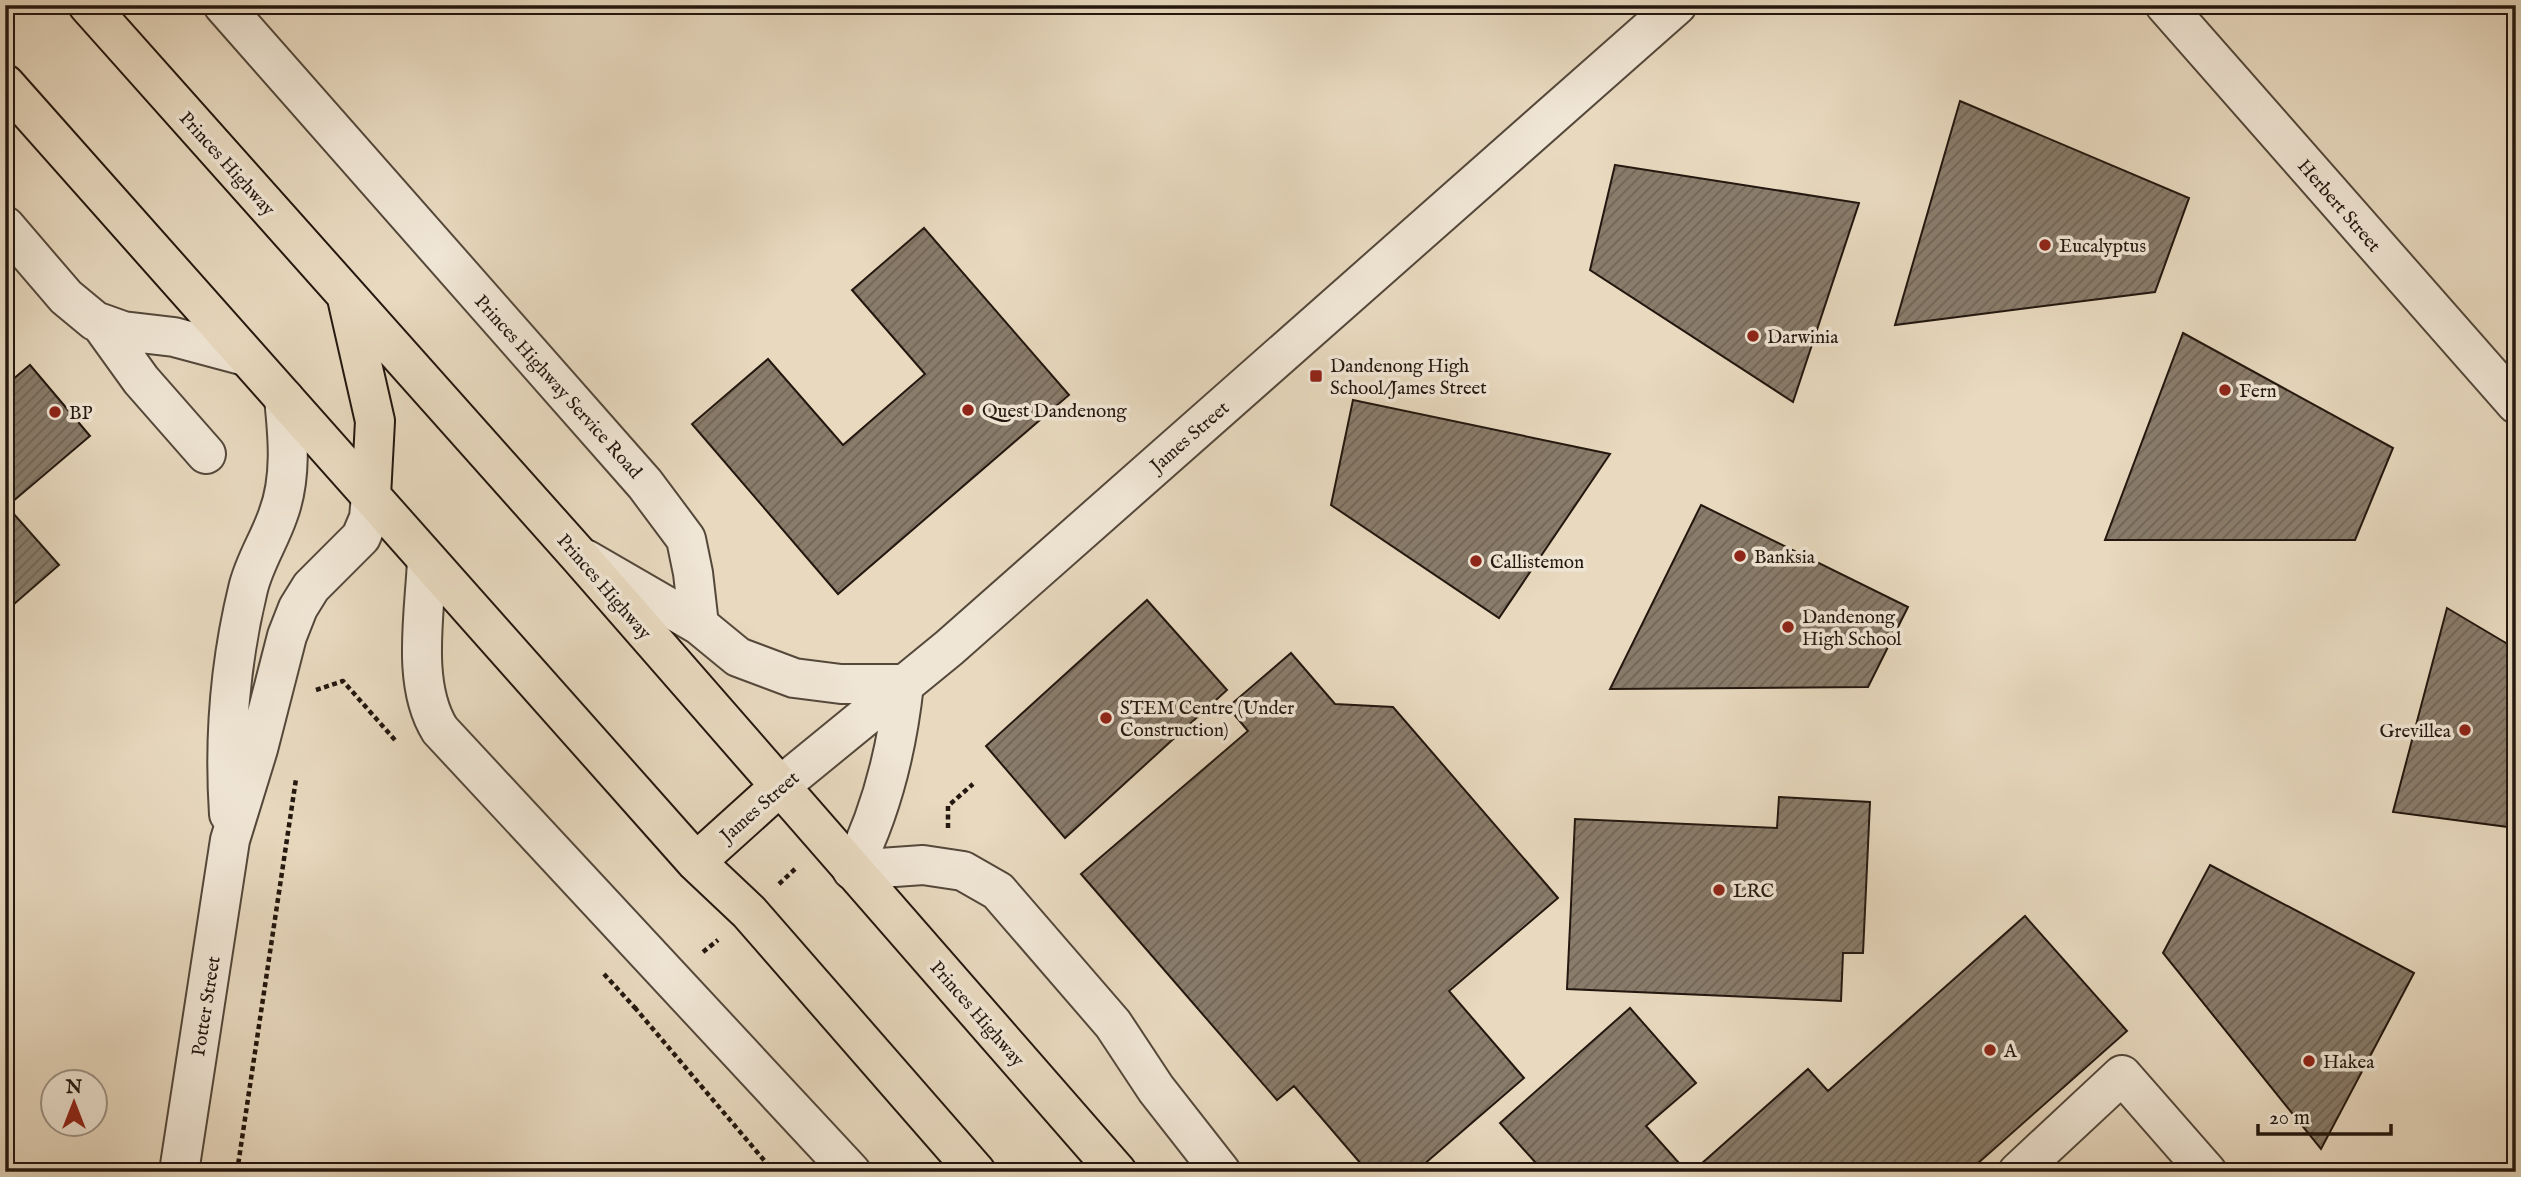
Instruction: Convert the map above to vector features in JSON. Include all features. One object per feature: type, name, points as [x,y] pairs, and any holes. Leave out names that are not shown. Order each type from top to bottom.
[{"type":"highway","name":"Princes Highway","points":[[88,5],[580,557],[1117,1172]]},
{"type":"highway","points":[[5,84],[696,862],[749,912],[976,1172]]},
{"type":"highway","points":[[346,296],[375,421],[371,496]]},
{"type":"highway","name":"James Street","points":[[696,862],[779,787]]},
{"type":"street","name":"Princes Highway Service Road","points":[[223,5],[645,484],[686,539],[699,625]]},
{"type":"street","name":"Herbert Street","points":[[2165,5],[2516,404]]},
{"type":"street","name":"James Street","points":[[779,787],[904,684],[1666,9]]},
{"type":"street","points":[[5,226],[66,297],[100,323],[141,380],[206,454]]},
{"type":"street","points":[[100,323],[123,331],[174,337],[245,356]]},
{"type":"street","name":"Potter Street","points":[[179,1172],[246,723],[247,591],[278,516],[286,484],[288,435],[284,398]]},
{"type":"street","name":"Potter Street","points":[[246,723],[298,608],[320,577],[361,537],[369,518],[371,496]]},
{"type":"street","points":[[580,557],[699,625],[738,657],[794,678],[841,684],[904,684],[898,741],[875,824],[852,870]]},
{"type":"street","points":[[427,560],[423,677],[425,700],[433,720],[852,1172]]},
{"type":"street","points":[[852,870],[923,865],[963,871],[998,891],[1113,1024],[1156,1088],[1221,1172]]},
{"type":"street","points":[[2018,1172],[2122,1074],[2207,1172]]},
{"type":"path","points":[[309,692],[343,681],[398,743]]},
{"type":"path","points":[[237,1172],[298,766]]},
{"type":"path","points":[[947,869],[948,806],[973,784]]},
{"type":"path","points":[[636,1010],[794,870],[818,831]]},
{"type":"path","points":[[599,968],[774,1172]]},
{"type":"building","name":"Eucalyptus","points":[[1960,101],[2189,198],[2155,292],[1895,325]]},
{"type":"building","name":"Darwinia","points":[[1615,165],[1859,203],[1793,402],[1590,270]]},
{"type":"building","name":"Quest Dandenong","points":[[924,228],[1069,395],[838,594],[692,424],[768,359],[843,445],[925,374],[852,290]]},
{"type":"building","name":"Fern","points":[[2183,333],[2393,448],[2355,540],[2105,540]]},
{"type":"building","points":[[30,365],[90,436],[5,508],[5,386]]},
{"type":"building","name":"Callistemon","points":[[1353,400],[1610,454],[1499,618],[1331,505]]},
{"type":"building","points":[[5,504],[59,565],[13,605],[5,597]]},
{"type":"building","name":"Banksia","points":[[1701,505],[1908,607],[1868,687],[1610,689]]},
{"type":"building","name":"STEM Centre (Under Construction)","points":[[1147,600],[1227,690],[1065,838],[986,746]]},
{"type":"building","name":"Grevillea","points":[[2447,608],[2516,649],[2516,828],[2393,812]]},
{"type":"building","points":[[1291,653],[1335,704],[1393,707],[1558,898],[1449,991],[1524,1078],[1415,1172],[1368,1172],[1294,1086],[1277,1100],[1081,874],[1248,731],[1228,707]]},
{"type":"building","name":"LRC","points":[[1779,797],[1870,802],[1863,953],[1843,953],[1841,1001],[1567,989],[1575,819],[1777,828]]},
{"type":"building","name":"Hakea","points":[[2210,865],[2414,973],[2321,1149],[2163,953]]},
{"type":"building","name":"A","points":[[2025,916],[2127,1031],[1968,1172],[1692,1172],[1808,1069],[1828,1091]]},
{"type":"building","points":[[1630,1008],[1696,1083],[1646,1126],[1687,1172],[1544,1172],[1500,1123]]},
{"type":"place","name":"Eucalyptus","points":[[2045,245]]},
{"type":"place","name":"Darwinia","points":[[1753,336]]},
{"type":"place","name":"Dandenong High School/James Street","points":[[1316,376]]},
{"type":"place","name":"Fern","points":[[2225,390]]},
{"type":"place","name":"Quest Dandenong","points":[[968,410]]},
{"type":"place","name":"BP","points":[[55,412]]},
{"type":"place","name":"Banksia","points":[[1740,556]]},
{"type":"place","name":"Callistemon","points":[[1476,561]]},
{"type":"place","name":"Dandenong High School","points":[[1788,627]]},
{"type":"place","name":"STEM Centre (Under Construction)","points":[[1106,718]]},
{"type":"place","name":"Grevillea","points":[[2465,730]]},
{"type":"place","name":"LRC","points":[[1719,890]]},
{"type":"place","name":"A","points":[[1990,1050]]},
{"type":"place","name":"Hakea","points":[[2309,1061]]}]
